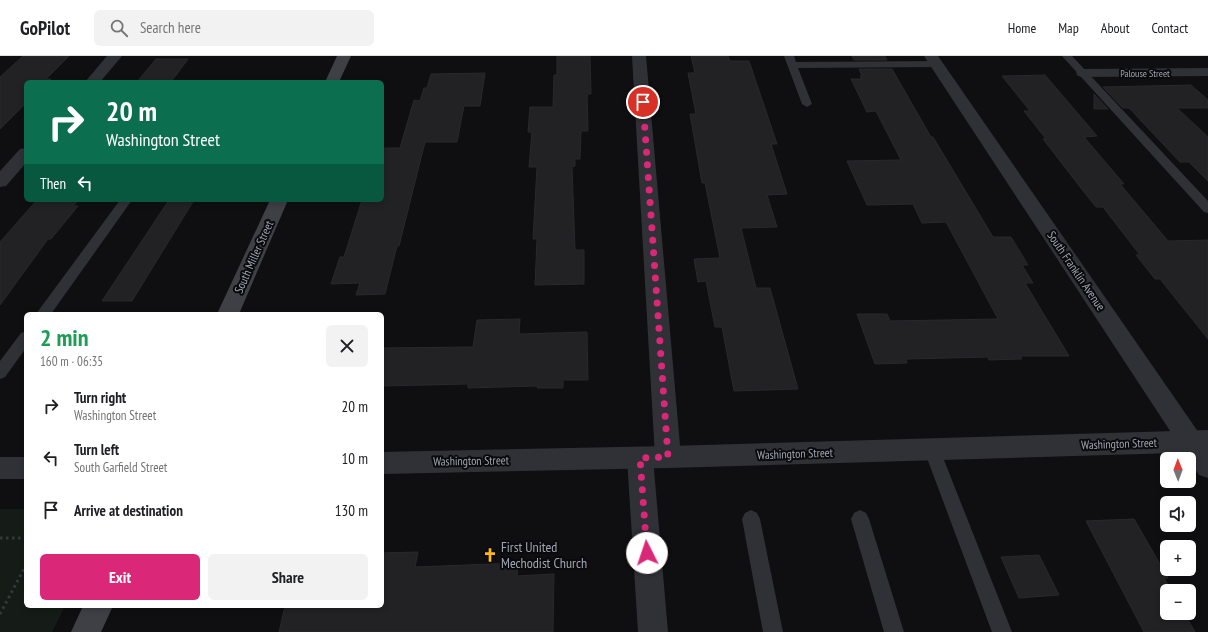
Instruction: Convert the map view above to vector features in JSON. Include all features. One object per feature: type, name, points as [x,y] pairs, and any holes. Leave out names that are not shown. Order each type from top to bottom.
[{"type":"main road","points":[[333,80],[344,56]]},
{"type":"main road","name":"South Miller Street","points":[[229,312],[278,202]]},
{"type":"main road","points":[[86,632],[97,608]]},
{"type":"street","points":[[94,80],[115,56]]},
{"type":"street","points":[[640,63],[668,457]]},
{"type":"street","name":"South Franklin Avenue","points":[[937,65],[1199,441],[1208,467]]},
{"type":"street","name":"Palouse Street","points":[[1083,73],[1208,72]]},
{"type":"street","points":[[0,182],[24,155]]},
{"type":"street","name":"Washington Street","points":[[384,463],[640,458],[1199,441]]},
{"type":"street","points":[[640,458],[653,632]]},
{"type":"street","points":[[0,468],[24,468]]},
{"type":"lane","points":[[1067,56],[1208,209]]},
{"type":"lane","points":[[807,104],[791,60],[937,65]]},
{"type":"lane","points":[[44,312],[125,202]]},
{"type":"lane","points":[[0,372],[24,340]]},
{"type":"lane","points":[[932,450],[1002,632]]},
{"type":"lane","points":[[860,518],[894,632]]},
{"type":"lane","points":[[751,519],[773,632]]},
{"type":"path","points":[[0,538],[24,538]]},
{"type":"path","points":[[0,614],[24,569]]},
{"type":"shaded area","points":[[0,509],[24,509],[24,608],[64,608],[52,632],[0,632]]},
{"type":"building","points":[[23,56],[69,56],[46,79],[51,79],[50,80],[24,80],[24,105],[0,129],[0,77]]},
{"type":"building","points":[[557,56],[590,56],[591,94],[587,94],[588,131],[581,131],[580,159],[575,159],[575,166],[572,167],[575,250],[584,250],[584,284],[535,285],[537,239],[533,239],[537,167],[529,167],[532,132],[528,132],[530,107],[553,107],[554,75],[557,75]]},
{"type":"building","points":[[691,56],[728,56],[730,61],[749,61],[777,144],[771,144],[787,194],[767,195],[777,227],[741,228],[756,288],[770,288],[798,389],[734,391],[722,327],[715,327],[706,281],[698,282],[694,259],[720,258],[705,183],[702,183],[690,114],[696,114],[688,73],[695,73]]},
{"type":"building","points":[[852,56],[885,56],[887,60],[854,60]]},
{"type":"building","points":[[156,59],[188,59],[172,80],[139,80]]},
{"type":"building","points":[[859,69],[892,69],[931,137],[933,137],[993,237],[1011,237],[1028,265],[1022,265],[1033,283],[1025,283],[1069,356],[1020,356],[1022,359],[989,360],[988,357],[906,359],[907,363],[875,364],[857,314],[887,314],[890,321],[998,319],[946,222],[922,223],[913,204],[867,205],[847,161],[901,160],[876,111],[867,112],[851,79],[862,79]]},
{"type":"building","points":[[485,73],[480,106],[464,106],[457,142],[425,142],[399,246],[397,246],[385,294],[356,295],[360,283],[331,284],[340,257],[344,257],[361,202],[384,202],[384,148],[400,148],[414,100],[420,101],[424,88],[427,88],[431,74]]},
{"type":"building","points":[[1045,75],[1097,136],[1084,137],[1124,184],[1120,184],[1168,241],[1208,240],[1208,339],[1160,279],[1155,279],[1136,255],[1140,255],[1103,207],[1096,207],[1084,192],[1043,139],[1046,139],[1024,111],[1030,111],[1002,76]]},
{"type":"building","points":[[1191,85],[1208,100],[1208,108],[1177,108],[1208,137],[1208,181],[1189,162],[1180,162],[1129,108],[1123,108],[1103,87]]},
{"type":"building","points":[[1094,94],[1108,109],[1094,109]]},
{"type":"building","points":[[35,202],[76,202],[73,206],[78,206],[51,239],[48,239],[0,305],[0,242]]},
{"type":"building","points":[[168,202],[193,202],[132,301],[102,301]]},
{"type":"building","points":[[520,319],[519,334],[587,332],[588,380],[563,380],[563,388],[537,388],[538,386],[468,388],[468,384],[384,386],[384,348],[473,347],[477,320]]},
{"type":"building","points":[[1134,519],[1160,564],[1160,576],[1167,576],[1168,578],[1164,578],[1168,584],[1160,584],[1160,620],[1188,620],[1195,632],[1144,632],[1086,521]]},
{"type":"building","points":[[418,552],[415,567],[518,563],[517,576],[554,574],[553,632],[279,632],[285,608],[384,608],[384,553]]},
{"type":"building","points":[[1039,555],[1059,595],[1019,598],[1001,557]]},
{"type":"place","name":"First United Mechodist Church","points":[[490,555]]},
{"type":"route","points":[[643,102],[668,457],[640,458],[647,553]]}]
